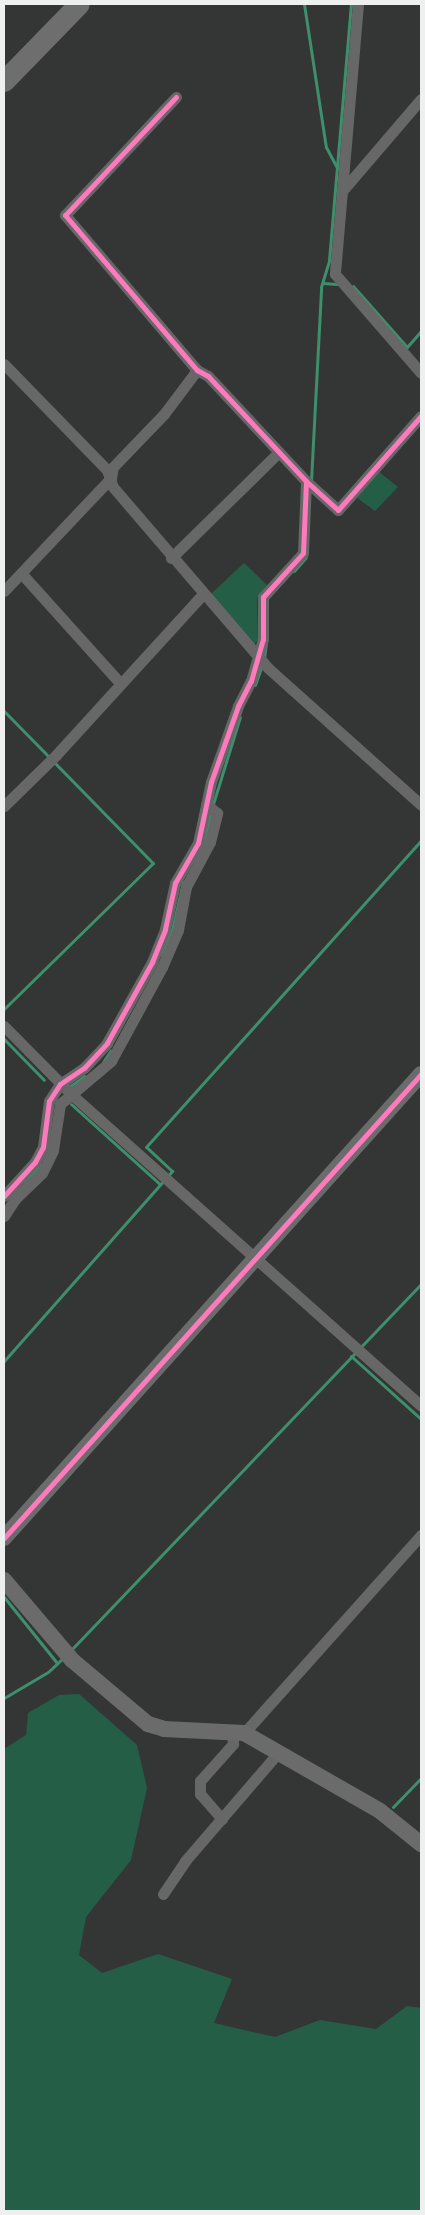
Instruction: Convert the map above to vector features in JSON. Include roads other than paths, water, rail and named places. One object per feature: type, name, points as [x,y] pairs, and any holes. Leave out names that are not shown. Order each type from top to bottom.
[{"type":"highway","points":[[4,82],[79,4]]},
{"type":"street","points":[[358,4],[335,274],[421,373]]},
{"type":"street","points":[[176,98],[65,215],[197,370],[208,376],[310,484],[338,510],[421,416]]},
{"type":"street","points":[[343,190],[421,99]]},
{"type":"street","points":[[4,364],[107,470],[113,487],[202,595],[268,668],[421,805]]},
{"type":"street","points":[[4,592],[111,478],[113,467],[164,414],[197,370]]},
{"type":"street","points":[[171,558],[279,452]]},
{"type":"street","points":[[4,1196],[35,1162],[43,1146],[49,1101],[60,1084],[84,1068],[107,1043],[152,962],[166,929],[175,883],[198,844],[206,804],[238,706],[251,681],[263,639],[263,597],[303,553],[310,484]]},
{"type":"street","points":[[21,573],[121,684]]},
{"type":"street","points":[[4,806],[56,755],[202,595]]},
{"type":"street","points":[[4,1216],[15,1199],[42,1174],[54,1150],[60,1104],[110,1061],[162,967],[178,930],[186,887],[210,842],[217,813],[206,804]]},
{"type":"street","points":[[4,1026],[60,1084],[421,1406]]},
{"type":"street","points":[[4,1538],[421,1074]]},
{"type":"street","points":[[222,1819],[200,1794],[200,1781],[233,1744],[238,1732],[421,1535]]},
{"type":"street","points":[[4,1580],[66,1655],[148,1724],[164,1729],[238,1732],[380,1811],[421,1844]]},
{"type":"street","points":[[163,1894],[222,1819],[278,1753]]},
{"type":"waterway","points":[[304,4],[326,147],[337,168]]},
{"type":"waterway","points":[[311,481],[321,287],[329,260],[351,4]]},
{"type":"waterway","points":[[323,283],[337,284]]},
{"type":"waterway","points":[[353,286],[407,347],[421,331]]},
{"type":"waterway","points":[[294,571],[306,557]]},
{"type":"waterway","points":[[264,659],[266,643]]},
{"type":"waterway","points":[[255,685],[262,665]]},
{"type":"waterway","points":[[4,711],[153,863],[4,1009]]},
{"type":"waterway","points":[[213,804],[240,717]]},
{"type":"waterway","points":[[204,843],[211,810]]},
{"type":"waterway","points":[[4,1361],[172,1171],[146,1147],[421,841]]},
{"type":"waterway","points":[[161,954],[172,930],[183,882]]},
{"type":"waterway","points":[[4,1039],[44,1080]]},
{"type":"waterway","points":[[103,1062],[111,1050]]},
{"type":"waterway","points":[[69,1087],[85,1076]]},
{"type":"waterway","points":[[71,1104],[160,1184]]},
{"type":"waterway","points":[[24,1182],[40,1165]]},
{"type":"waterway","points":[[71,1650],[421,1284]]},
{"type":"waterway","points":[[351,1356],[421,1419]]},
{"type":"waterway","points":[[4,1597],[57,1663]]},
{"type":"waterway","points":[[4,1698],[48,1672],[63,1658]]},
{"type":"waterway","points":[[393,1807],[421,1778]]}]
